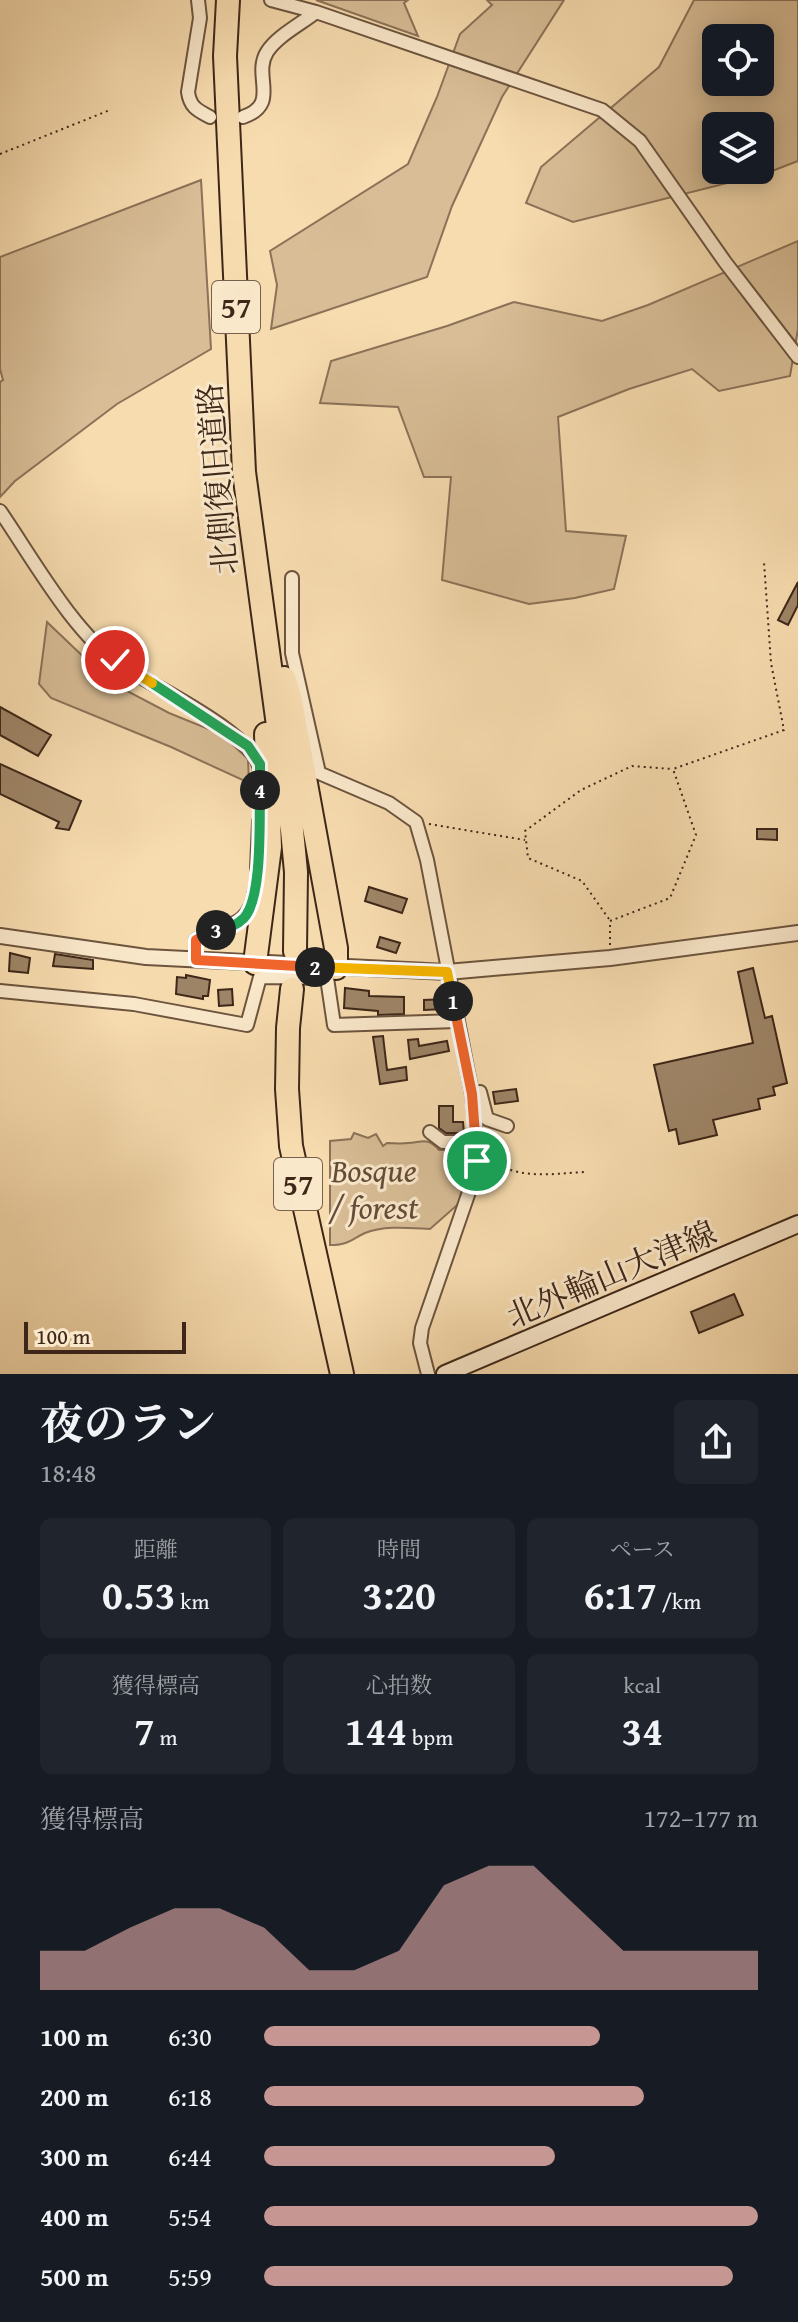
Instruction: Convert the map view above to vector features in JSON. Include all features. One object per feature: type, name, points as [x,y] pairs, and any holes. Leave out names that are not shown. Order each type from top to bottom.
[{"type":"highway","name":"北側復旧道路","points":[[228,0],[225,56],[244,472],[296,872],[295,951]]},
{"type":"highway","points":[[255,963],[270,847],[269,769],[261,666],[263,612]]},
{"type":"highway","points":[[263,612],[290,696],[336,948],[336,968]]},
{"type":"highway","name":"57","points":[[292,989],[288,1028],[287,1119],[297,1180],[342,1374]]},
{"type":"main road","name":"北外輪山大津線","points":[[445,1374],[798,1224]]},
{"type":"street","points":[[198,0],[200,18],[188,92],[194,109],[210,117]]},
{"type":"street","points":[[271,0],[316,12],[602,110],[640,141],[735,275],[798,357]]},
{"type":"street","points":[[243,117],[254,113],[262,104],[264,56],[316,12]]},
{"type":"street","points":[[0,511],[90,639],[125,668],[233,734],[248,746],[260,764],[258,858],[253,901],[243,918],[228,929],[212,930],[196,940],[196,960]]},
{"type":"street","points":[[292,578],[292,653],[319,773],[389,803],[416,822],[427,860],[472,1094],[477,1161],[422,1328],[420,1343],[428,1374]]},
{"type":"street","points":[[0,936],[80,949],[196,960],[447,972],[610,958],[798,933]]},
{"type":"street","points":[[0,991],[134,1004],[247,1025],[260,977],[327,978],[334,1025],[457,1021]]},
{"type":"street","points":[[472,1094],[480,1092],[487,1119],[507,1126]]},
{"type":"street","points":[[430,1132],[443,1142],[477,1144]]},
{"type":"path","points":[[0,154],[110,110]]},
{"type":"path","points":[[610,958],[610,921],[582,881],[528,858],[525,831],[581,790],[632,766],[673,769],[784,730],[771,663],[764,562]]},
{"type":"path","points":[[610,921],[670,898],[696,835],[673,769]]},
{"type":"path","points":[[416,822],[526,840]]},
{"type":"path","points":[[477,1144],[499,1166],[522,1174],[584,1172]]},
{"type":"green space","points":[[316,0],[408,0],[404,3],[418,36]]},
{"type":"green space","points":[[487,0],[564,0],[502,97],[452,206],[427,277],[271,329],[277,285],[270,251],[408,164],[460,34],[492,5]]},
{"type":"green space","points":[[694,0],[798,0],[798,161],[774,170],[774,112],[702,112],[702,184],[723,184],[573,222],[526,203],[541,167],[659,67]]},
{"type":"green space","points":[[201,180],[211,349],[117,404],[15,481],[0,497],[0,382],[3,380],[0,369],[0,257]]},
{"type":"green space","points":[[798,241],[798,329],[790,376],[719,391],[692,369],[629,389],[558,417],[566,531],[626,536],[614,589],[529,604],[442,580],[451,477],[424,477],[398,407],[320,403],[331,361],[514,302],[602,321],[648,305]]},
{"type":"green space","points":[[47,622],[92,665],[127,691],[169,713],[221,734],[248,759],[249,783],[51,698],[39,684]]},
{"type":"green space","name":"Bosque / forest","points":[[354,1133],[368,1138],[376,1134],[383,1146],[387,1143],[425,1141],[439,1150],[463,1150],[479,1137],[464,1199],[430,1229],[380,1229],[345,1243],[330,1245],[330,1141],[351,1139]]},
{"type":"building","points":[[798,582],[798,605],[788,625],[778,620]]},
{"type":"building","points":[[0,707],[51,735],[38,756],[0,735]]},
{"type":"building","points":[[0,764],[81,801],[69,830],[56,828],[59,822],[0,794]]},
{"type":"building","points":[[757,829],[777,829],[777,840],[757,839]]},
{"type":"building","points":[[369,887],[407,899],[402,913],[365,901]]},
{"type":"building","points":[[380,937],[400,943],[396,953],[377,947]]},
{"type":"building","points":[[10,953],[30,958],[28,973],[9,971]]},
{"type":"building","points":[[55,954],[93,960],[93,969],[53,966]]},
{"type":"building","points":[[753,968],[765,1018],[772,1016],[787,1083],[773,1087],[775,1095],[758,1099],[760,1109],[713,1120],[717,1135],[679,1144],[676,1129],[669,1131],[654,1065],[753,1043],[738,972]]},
{"type":"building","points":[[186,975],[210,980],[208,996],[203,996],[203,999],[176,994],[177,977],[186,978]]},
{"type":"building","points":[[345,988],[369,991],[369,996],[404,997],[404,1014],[378,1015],[378,1011],[344,1008]]},
{"type":"building","points":[[232,989],[233,1005],[219,1006],[218,990]]},
{"type":"building","points":[[445,999],[445,1009],[424,1010],[424,1000]]},
{"type":"building","points":[[383,1036],[387,1070],[406,1067],[407,1080],[380,1084],[373,1037]]},
{"type":"building","points":[[418,1039],[419,1046],[447,1041],[449,1051],[410,1059],[408,1040]]},
{"type":"building","points":[[516,1089],[518,1101],[495,1104],[493,1092]]},
{"type":"building","points":[[439,1106],[453,1106],[453,1122],[463,1122],[464,1133],[446,1133],[439,1128]]},
{"type":"building","points":[[734,1294],[743,1315],[699,1333],[691,1312]]},
{"type":"route","points":[[115,660],[233,734],[248,746],[260,764],[258,858],[253,901],[243,918],[228,929],[212,930],[196,940],[196,960],[447,972],[472,1094],[477,1161]]}]
